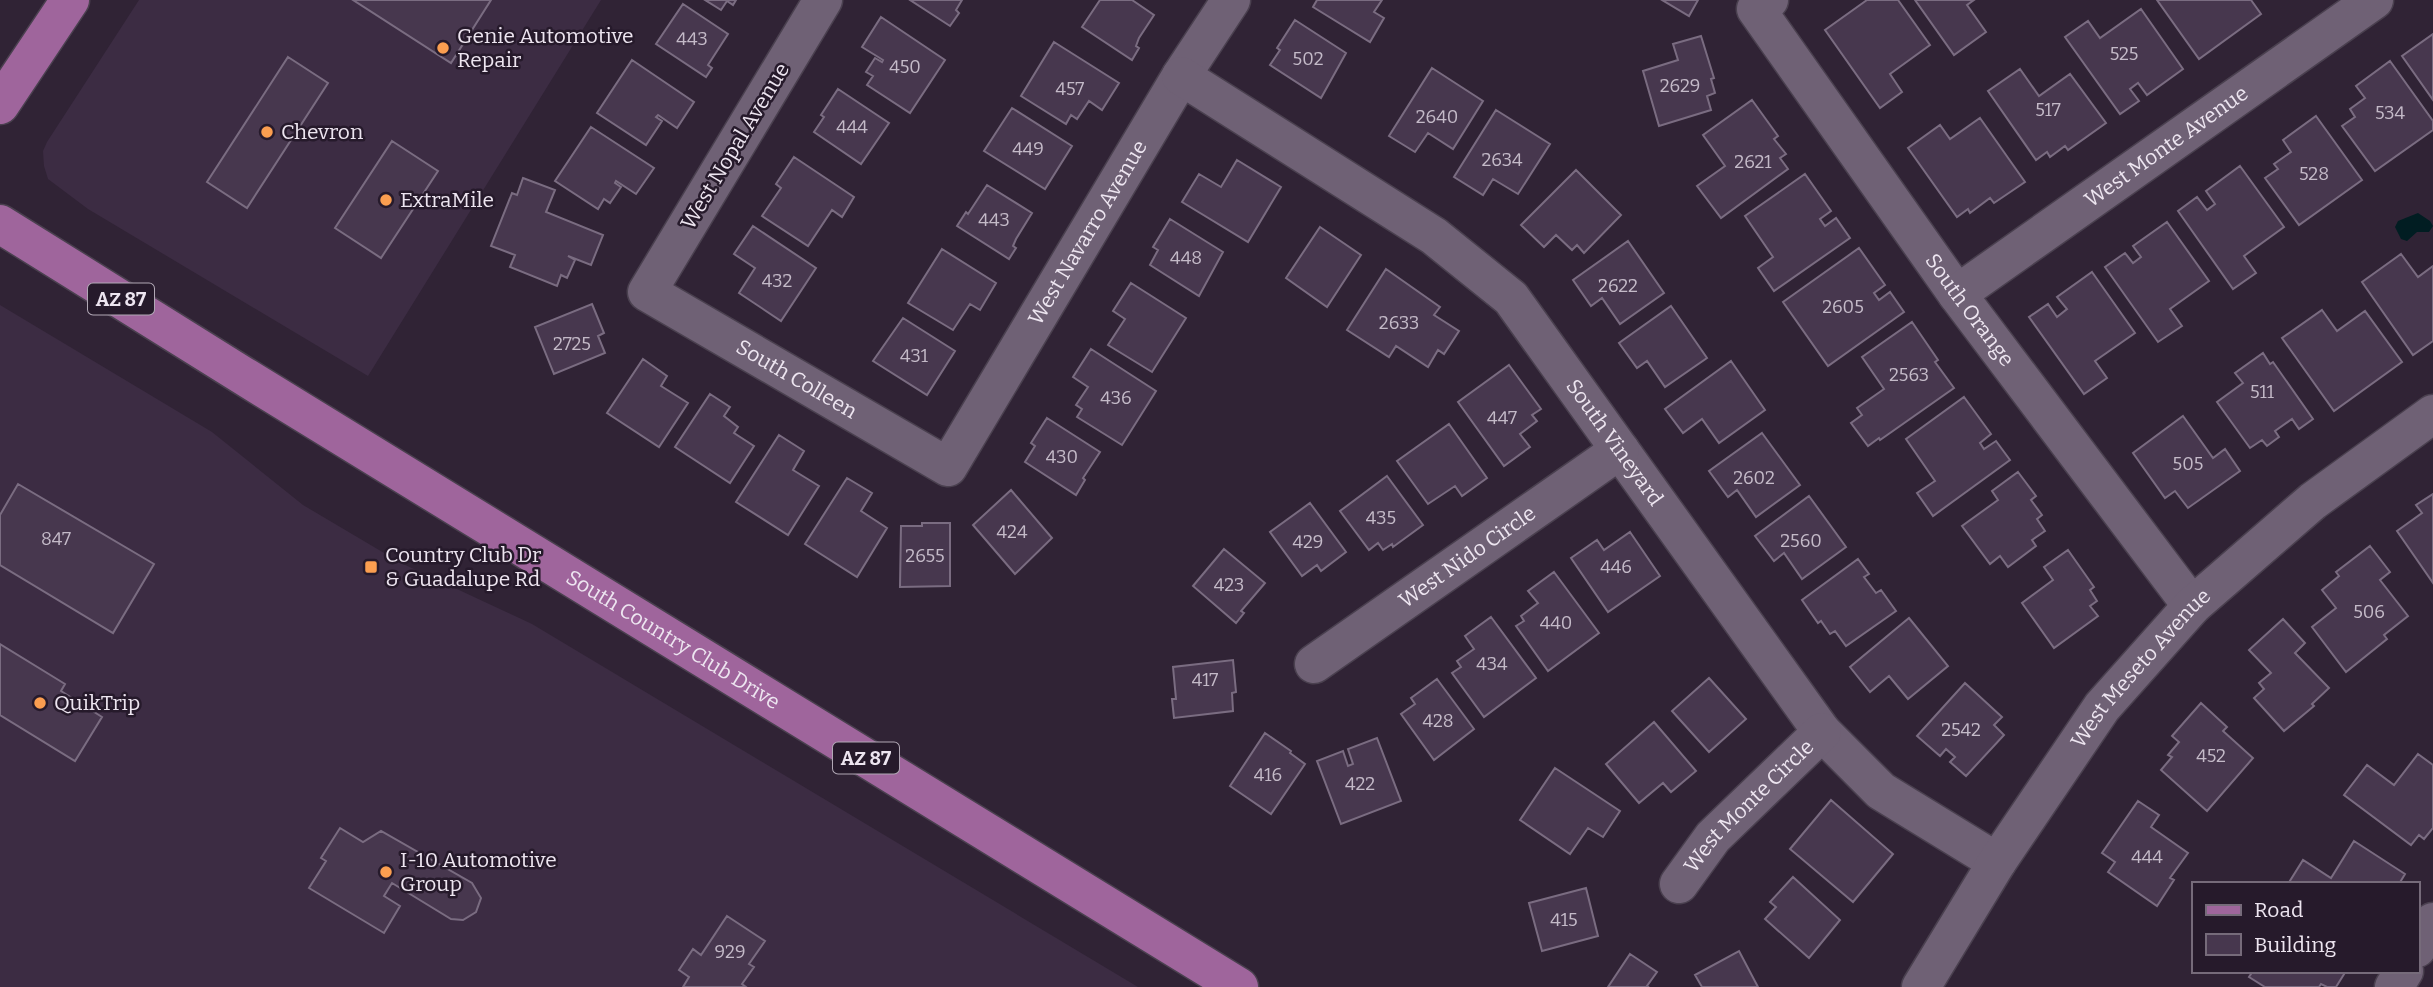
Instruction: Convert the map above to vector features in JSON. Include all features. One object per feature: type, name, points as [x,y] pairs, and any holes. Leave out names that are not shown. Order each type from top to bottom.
[{"type":"main road","points":[[0,106],[70,0]]},
{"type":"main road","name":"South Country Club Drive","points":[[0,224],[1239,987]]},
{"type":"street","name":"West Nopal Avenue","points":[[647,292],[823,0]]},
{"type":"street","name":"West Navarro Avenue","points":[[948,467],[1181,76],[1231,0]]},
{"type":"street","name":"West Monte Avenue","points":[[1956,294],[2374,0]]},
{"type":"street","name":"South Orange","points":[[1762,4],[1956,294],[2192,606]]},
{"type":"street","name":"South Vineyard","points":[[1181,76],[1434,236],[1511,298],[1822,733],[1881,791],[1997,863]]},
{"type":"street","name":"South Colleen","points":[[647,292],[948,467]]},
{"type":"street","name":"West Meseto Avenue","points":[[1922,987],[1997,863],[2102,707],[2192,606],[2313,501],[2433,414]]},
{"type":"street","name":"West Nido Circle","points":[[1314,664],[1620,450]]},
{"type":"street","name":"West Monte Circle","points":[[1678,884],[1713,837],[1822,733]]},
{"type":"street","points":[[2419,945],[2433,922]]},
{"type":"shaded area","points":[[139,0],[601,0],[368,376],[88,209],[48,179],[43,151],[47,142]]},
{"type":"shaded area","points":[[2418,213],[2433,226],[2429,232],[2417,232],[2407,241],[2401,239],[2395,227],[2398,221]]},
{"type":"shaded area","points":[[0,305],[212,432],[303,505],[401,563],[532,624],[1138,987],[0,987]]},
{"type":"building","points":[[353,0],[491,0],[451,63]]},
{"type":"building","points":[[705,0],[736,0],[733,5],[727,1],[721,10]]},
{"type":"building","points":[[910,0],[962,0],[956,10],[959,13],[950,26]]},
{"type":"building","points":[[1100,0],[1132,0],[1154,15],[1139,38],[1136,46],[1139,48],[1132,60],[1082,27]]},
{"type":"building","points":[[1317,0],[1382,0],[1374,12],[1384,18],[1370,42],[1313,7]]},
{"type":"building","points":[[1662,0],[1698,0],[1689,16]]},
{"type":"building","points":[[1867,0],[1898,0],[1930,45],[1890,74],[1902,92],[1880,108],[1825,30]]},
{"type":"building","points":[[1915,0],[1974,0],[1967,5],[1986,32],[1954,55]]},
{"type":"building","points":[[2157,0],[2251,0],[2261,14],[2199,59]]},
{"type":"building","points":[[683,4],[728,34],[708,65],[712,68],[706,77],[656,44]]},
{"type":"building","points":[[2141,9],[2183,69],[2147,95],[2138,83],[2130,89],[2139,101],[2120,114],[2065,37],[2088,21],[2100,38]]},
{"type":"building","points":[[881,17],[945,60],[910,113],[867,85],[873,76],[866,72],[875,58],[882,62],[883,60],[862,47]]},
{"type":"building","points":[[1295,20],[1346,53],[1321,98],[1270,65],[1280,50],[1277,48]]},
{"type":"building","points":[[2433,34],[2433,100],[2402,56]]},
{"type":"building","points":[[1701,36],[1714,78],[1711,79],[1715,93],[1707,96],[1711,110],[1659,126],[1643,71],[1678,60],[1673,44]]},
{"type":"building","points":[[1054,42],[1119,83],[1102,110],[1089,101],[1077,119],[1071,115],[1066,124],[1021,96]]},
{"type":"building","name":"Chevron","points":[[288,57],[328,83],[247,208],[207,182]]},
{"type":"building","points":[[632,60],[694,102],[677,128],[658,115],[656,117],[662,121],[646,145],[597,113]]},
{"type":"building","points":[[2390,61],[2433,121],[2433,130],[2375,171],[2342,126],[2355,117],[2350,109],[2365,98],[2356,86]]},
{"type":"building","points":[[1432,68],[1483,101],[1453,149],[1428,133],[1415,152],[1389,136]]},
{"type":"building","points":[[2020,69],[2039,96],[2070,74],[2106,123],[2068,150],[2065,146],[2050,157],[2047,152],[2036,160],[1988,91]]},
{"type":"building","points":[[838,89],[889,123],[861,164],[814,132],[824,117],[821,115]]},
{"type":"building","points":[[1752,100],[1778,136],[1774,139],[1786,154],[1780,158],[1788,169],[1721,218],[1697,186],[1725,166],[1703,135]]},
{"type":"building","points":[[1012,108],[1072,146],[1045,189],[984,151]]},
{"type":"building","points":[[1496,110],[1550,144],[1518,194],[1493,179],[1483,195],[1454,177]]},
{"type":"building","points":[[2316,116],[2362,180],[2299,225],[2265,178],[2278,169],[2274,164],[2291,152],[2283,140]]},
{"type":"building","points":[[1980,118],[2025,182],[1994,203],[1990,198],[1970,213],[1968,209],[1957,217],[1908,148],[1940,125],[1950,139]]},
{"type":"building","points":[[591,127],[654,168],[636,194],[616,181],[621,187],[610,203],[604,199],[598,209],[555,181]]},
{"type":"building","name":"ExtraMile","points":[[392,141],[438,171],[381,258],[335,228]]},
{"type":"building","points":[[794,157],[854,197],[842,217],[832,210],[808,246],[762,216],[781,188],[776,184]]},
{"type":"building","points":[[1237,160],[1281,187],[1248,242],[1182,202],[1199,174],[1221,187]]},
{"type":"building","points":[[2240,166],[2284,227],[2244,256],[2256,273],[2233,289],[2178,211],[2197,197],[2207,210],[2215,204],[2206,191]]},
{"type":"building","points":[[1576,170],[1621,215],[1584,253],[1577,245],[1572,250],[1556,235],[1544,247],[1521,225]]},
{"type":"building","points":[[1805,174],[1831,211],[1820,219],[1825,226],[1836,218],[1850,238],[1774,291],[1758,268],[1773,257],[1745,216]]},
{"type":"building","points":[[523,178],[555,190],[546,212],[603,235],[591,265],[568,256],[575,260],[567,278],[561,275],[557,286],[510,267],[515,255],[491,246],[512,193],[517,195]]},
{"type":"building","points":[[987,185],[1032,213],[1016,239],[1013,246],[1016,248],[1009,259],[957,226]]},
{"type":"building","points":[[1170,219],[1223,252],[1199,296],[1150,265],[1158,250],[1153,247]]},
{"type":"building","points":[[2167,222],[2209,281],[2170,309],[2182,326],[2158,342],[2105,267],[2125,253],[2133,263],[2141,257],[2133,246]]},
{"type":"building","points":[[753,226],[816,268],[781,321],[739,293],[755,268],[734,254]]},
{"type":"building","points":[[1320,227],[1361,255],[1327,307],[1286,278]]},
{"type":"building","points":[[1628,241],[1664,293],[1620,324],[1602,298],[1591,306],[1573,280]]},
{"type":"building","points":[[1859,248],[1885,285],[1874,293],[1879,300],[1890,292],[1904,312],[1828,366],[1783,302]]},
{"type":"building","points":[[942,249],[996,283],[980,310],[970,304],[953,330],[908,303]]},
{"type":"building","points":[[2401,254],[2418,277],[2433,266],[2433,341],[2413,355],[2362,282]]},
{"type":"building","points":[[1386,269],[1440,307],[1434,315],[1459,331],[1444,354],[1438,350],[1428,367],[1396,346],[1389,357],[1347,330]]},
{"type":"building","points":[[2092,272],[2135,333],[2095,361],[2107,378],[2084,394],[2029,317],[2048,304],[2057,317],[2067,309],[2057,297]]},
{"type":"building","points":[[1131,283],[1186,318],[1152,372],[1108,345],[1125,319],[1113,311]]},
{"type":"building","points":[[592,304],[604,333],[598,336],[605,353],[554,374],[535,327]]},
{"type":"building","points":[[1671,306],[1707,358],[1665,387],[1647,361],[1637,368],[1619,343]]},
{"type":"building","points":[[2322,310],[2337,331],[2365,311],[2402,362],[2334,411],[2282,338]]},
{"type":"building","points":[[903,318],[955,351],[927,395],[873,361]]},
{"type":"building","points":[[1912,322],[1954,388],[1868,446],[1851,423],[1862,415],[1857,408],[1884,389],[1862,357]]},
{"type":"building","points":[[1091,349],[1156,391],[1122,445],[1077,417],[1082,409],[1076,405],[1088,387],[1073,377]]},
{"type":"building","points":[[2263,353],[2270,364],[2273,362],[2313,419],[2299,429],[2292,419],[2275,431],[2279,437],[2267,446],[2262,440],[2250,448],[2217,402],[2243,383],[2235,373]]},
{"type":"building","points":[[643,359],[667,376],[661,386],[688,403],[659,447],[607,413]]},
{"type":"building","points":[[1731,361],[1765,410],[1719,443],[1702,419],[1683,433],[1665,409]]},
{"type":"building","points":[[1509,365],[1541,409],[1532,415],[1537,421],[1520,434],[1530,447],[1504,466],[1458,402]]},
{"type":"building","points":[[710,394],[730,407],[724,416],[738,427],[734,433],[754,446],[730,483],[675,447]]},
{"type":"building","points":[[1964,397],[1991,434],[1980,443],[1984,449],[1996,441],[2010,460],[1933,516],[1917,493],[1935,481],[1906,439]]},
{"type":"building","points":[[2183,416],[2213,458],[2225,449],[2240,471],[2188,508],[2175,491],[2165,498],[2133,453]]},
{"type":"building","points":[[1047,418],[1100,452],[1083,478],[1085,480],[1076,495],[1025,462],[1035,446],[1031,443]]},
{"type":"building","points":[[1449,424],[1487,478],[1462,496],[1455,486],[1428,504],[1397,461]]},
{"type":"building","points":[[1762,433],[1800,485],[1756,517],[1737,490],[1728,497],[1709,471]]},
{"type":"building","points":[[779,435],[804,451],[793,470],[819,486],[788,535],[736,502]]},
{"type":"building","points":[[2018,472],[2036,496],[2031,500],[2042,515],[2037,519],[2045,531],[2032,540],[2036,546],[2008,567],[2000,556],[1990,564],[1962,526],[1998,500],[1992,491]]},
{"type":"building","points":[[1387,476],[1423,525],[1393,547],[1392,544],[1383,550],[1378,543],[1369,550],[1340,511]]},
{"type":"building","points":[[847,478],[872,493],[861,511],[887,528],[857,577],[805,544]]},
{"type":"building","name":"QuikTrip","points":[[18,484],[154,564],[113,633],[0,565],[0,515]]},
{"type":"building","points":[[1011,490],[1052,538],[1015,574],[973,525]]},
{"type":"building","points":[[2433,494],[2433,583],[2397,531],[2422,513],[2416,505]]},
{"type":"building","points":[[1809,496],[1846,547],[1802,579],[1784,553],[1774,561],[1755,536]]},
{"type":"building","points":[[1310,503],[1346,552],[1321,571],[1317,565],[1302,576],[1270,532]]},
{"type":"building","points":[[922,523],[950,523],[950,586],[900,587],[901,526],[922,526]]},
{"type":"building","points":[[1630,532],[1660,576],[1608,612],[1571,558],[1597,540],[1604,550]]},
{"type":"building","points":[[2370,546],[2390,572],[2380,580],[2408,616],[2384,635],[2387,639],[2346,672],[2312,627],[2336,608],[2322,590],[2339,576],[2336,572]]},
{"type":"building","points":[[1224,549],[1265,583],[1241,611],[1244,613],[1236,623],[1193,586]]},
{"type":"building","points":[[2068,550],[2094,587],[2090,590],[2097,601],[2090,606],[2098,616],[2054,648],[2022,603],[2053,580],[2044,567]]},
{"type":"building","points":[[1858,559],[1869,574],[1864,577],[1876,593],[1881,590],[1896,611],[1846,646],[1835,631],[1830,634],[1821,621],[1818,623],[1802,600]]},
{"type":"building","points":[[1554,572],[1599,633],[1548,671],[1516,626],[1524,621],[1521,616],[1538,603],[1528,591]]},
{"type":"building","points":[[1491,617],[1536,678],[1484,717],[1452,673],[1461,667],[1457,661],[1474,649],[1465,636]]},
{"type":"building","points":[[1909,618],[1948,666],[1908,699],[1889,676],[1870,692],[1850,667]]},
{"type":"building","points":[[2283,619],[2305,643],[2295,653],[2329,688],[2312,704],[2314,706],[2284,731],[2254,698],[2264,689],[2259,683],[2271,673],[2249,650]]},
{"type":"building","name":"QuikTrip","points":[[0,644],[65,684],[61,691],[102,717],[75,761],[0,715]]},
{"type":"building","points":[[1233,660],[1236,692],[1232,693],[1233,711],[1174,718],[1172,699],[1176,699],[1173,667]]},
{"type":"building","points":[[1709,678],[1746,719],[1709,752],[1672,711]]},
{"type":"building","points":[[1437,679],[1474,729],[1434,760],[1401,714],[1415,704],[1411,698]]},
{"type":"building","points":[[1965,683],[2002,717],[1994,725],[2004,735],[1966,776],[1950,762],[1955,757],[1946,749],[1940,756],[1917,736]]},
{"type":"building","points":[[2201,703],[2227,727],[2223,731],[2253,758],[2207,811],[2161,770],[2172,757],[2168,755],[2179,742],[2172,736]]},
{"type":"building","points":[[1654,722],[1696,771],[1671,792],[1663,783],[1639,803],[1606,764]]},
{"type":"building","points":[[1265,733],[1305,764],[1271,814],[1230,786]]},
{"type":"building","points":[[1377,738],[1401,801],[1341,824],[1317,761],[1343,751],[1348,766],[1353,764],[1348,749]]},
{"type":"building","points":[[2418,754],[2433,765],[2433,828],[2424,839],[2419,835],[2411,845],[2344,795],[2367,765],[2394,785]]},
{"type":"building","points":[[1555,768],[1620,811],[1603,837],[1588,828],[1570,854],[1520,820]]},
{"type":"building","points":[[1831,800],[1893,854],[1853,902],[1790,849]]},
{"type":"building","points":[[2138,801],[2159,815],[2151,827],[2188,853],[2170,878],[2174,880],[2157,906],[2108,872],[2115,862],[2102,853]]},
{"type":"building","name":"I-10 Automotive Group","points":[[340,828],[363,842],[381,831],[472,883],[481,898],[476,912],[463,920],[451,919],[392,883],[384,896],[400,906],[384,933],[309,888],[326,861],[321,858]]},
{"type":"building","points":[[2354,841],[2405,874],[2400,882],[2289,882],[2303,860],[2331,878]]},
{"type":"building","points":[[1793,877],[1840,920],[1809,958],[1765,919],[1776,907],[1770,902]]},
{"type":"building","points":[[1586,888],[1598,936],[1542,951],[1529,903]]},
{"type":"building","points":[[727,916],[765,941],[749,964],[754,967],[742,984],[746,987],[683,987],[689,977],[679,970],[693,949],[701,955]]},
{"type":"building","points":[[1739,951],[1758,987],[1702,987],[1695,975]]},
{"type":"building","points":[[1630,954],[1657,972],[1647,986],[1649,987],[1608,987]]},
{"type":"building","points":[[2252,973],[2345,973],[2336,987],[2321,984],[2319,987],[2265,987],[2249,977]]},
{"type":"place","name":"Genie Automotive Repair","points":[[443,48]]},
{"type":"place","name":"Chevron","points":[[267,132]]},
{"type":"place","name":"ExtraMile","points":[[386,200]]},
{"type":"place","name":"Country Club Dr & Guadalupe Rd","points":[[371,567]]},
{"type":"place","name":"QuikTrip","points":[[40,703]]},
{"type":"place","name":"I-10 Automotive Group","points":[[386,872]]}]
